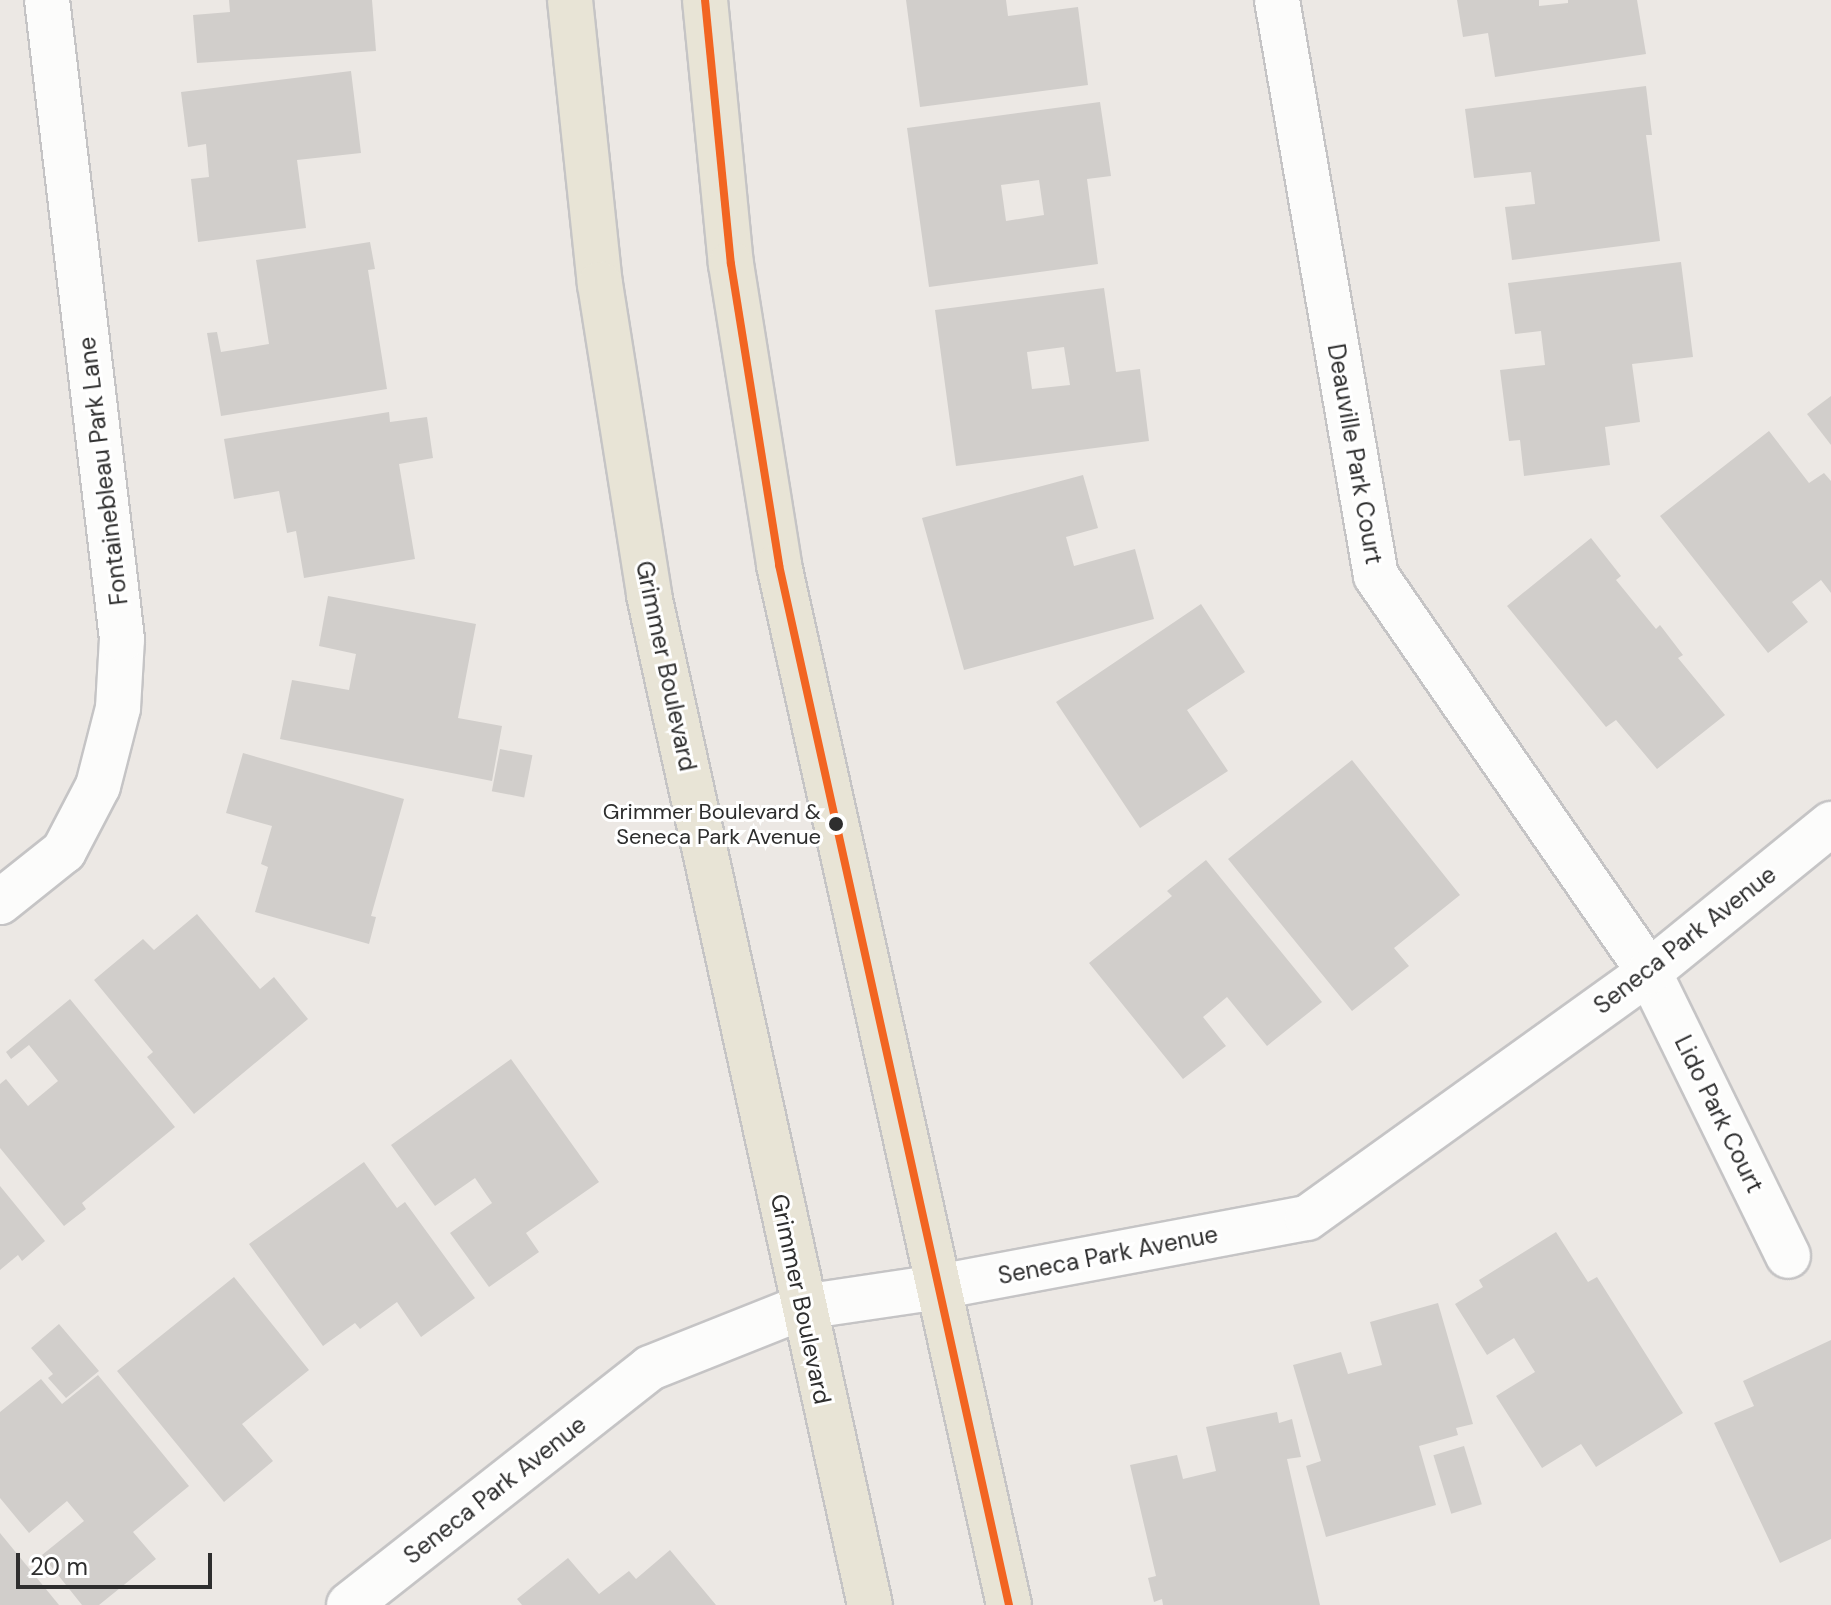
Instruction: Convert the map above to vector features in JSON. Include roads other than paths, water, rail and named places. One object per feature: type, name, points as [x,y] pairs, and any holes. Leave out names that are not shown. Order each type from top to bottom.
[{"type":"main road","name":"Grimmer Boulevard","points":[[570,0],[600,284],[649,595],[870,1605]]},
{"type":"main road","points":[[705,0],[731,264],[779,565],[1009,1605]]},
{"type":"street","name":"Fontainebleau Park Lane","points":[[0,902],[64,851],[98,786],[118,708],[122,639],[47,0]]},
{"type":"street","name":"Deauville Park Court","points":[[1277,0],[1376,576],[1649,972]]},
{"type":"street","name":"Seneca Park Avenue","points":[[349,1605],[650,1368],[803,1307],[938,1287],[1307,1218],[1649,972],[1831,824]]},
{"type":"street","name":"Lido Park Court","points":[[1649,972],[1788,1256]]},
{"type":"place","name":"Grimmer Boulevard & Seneca Park Avenue","points":[[836,824]]}]
